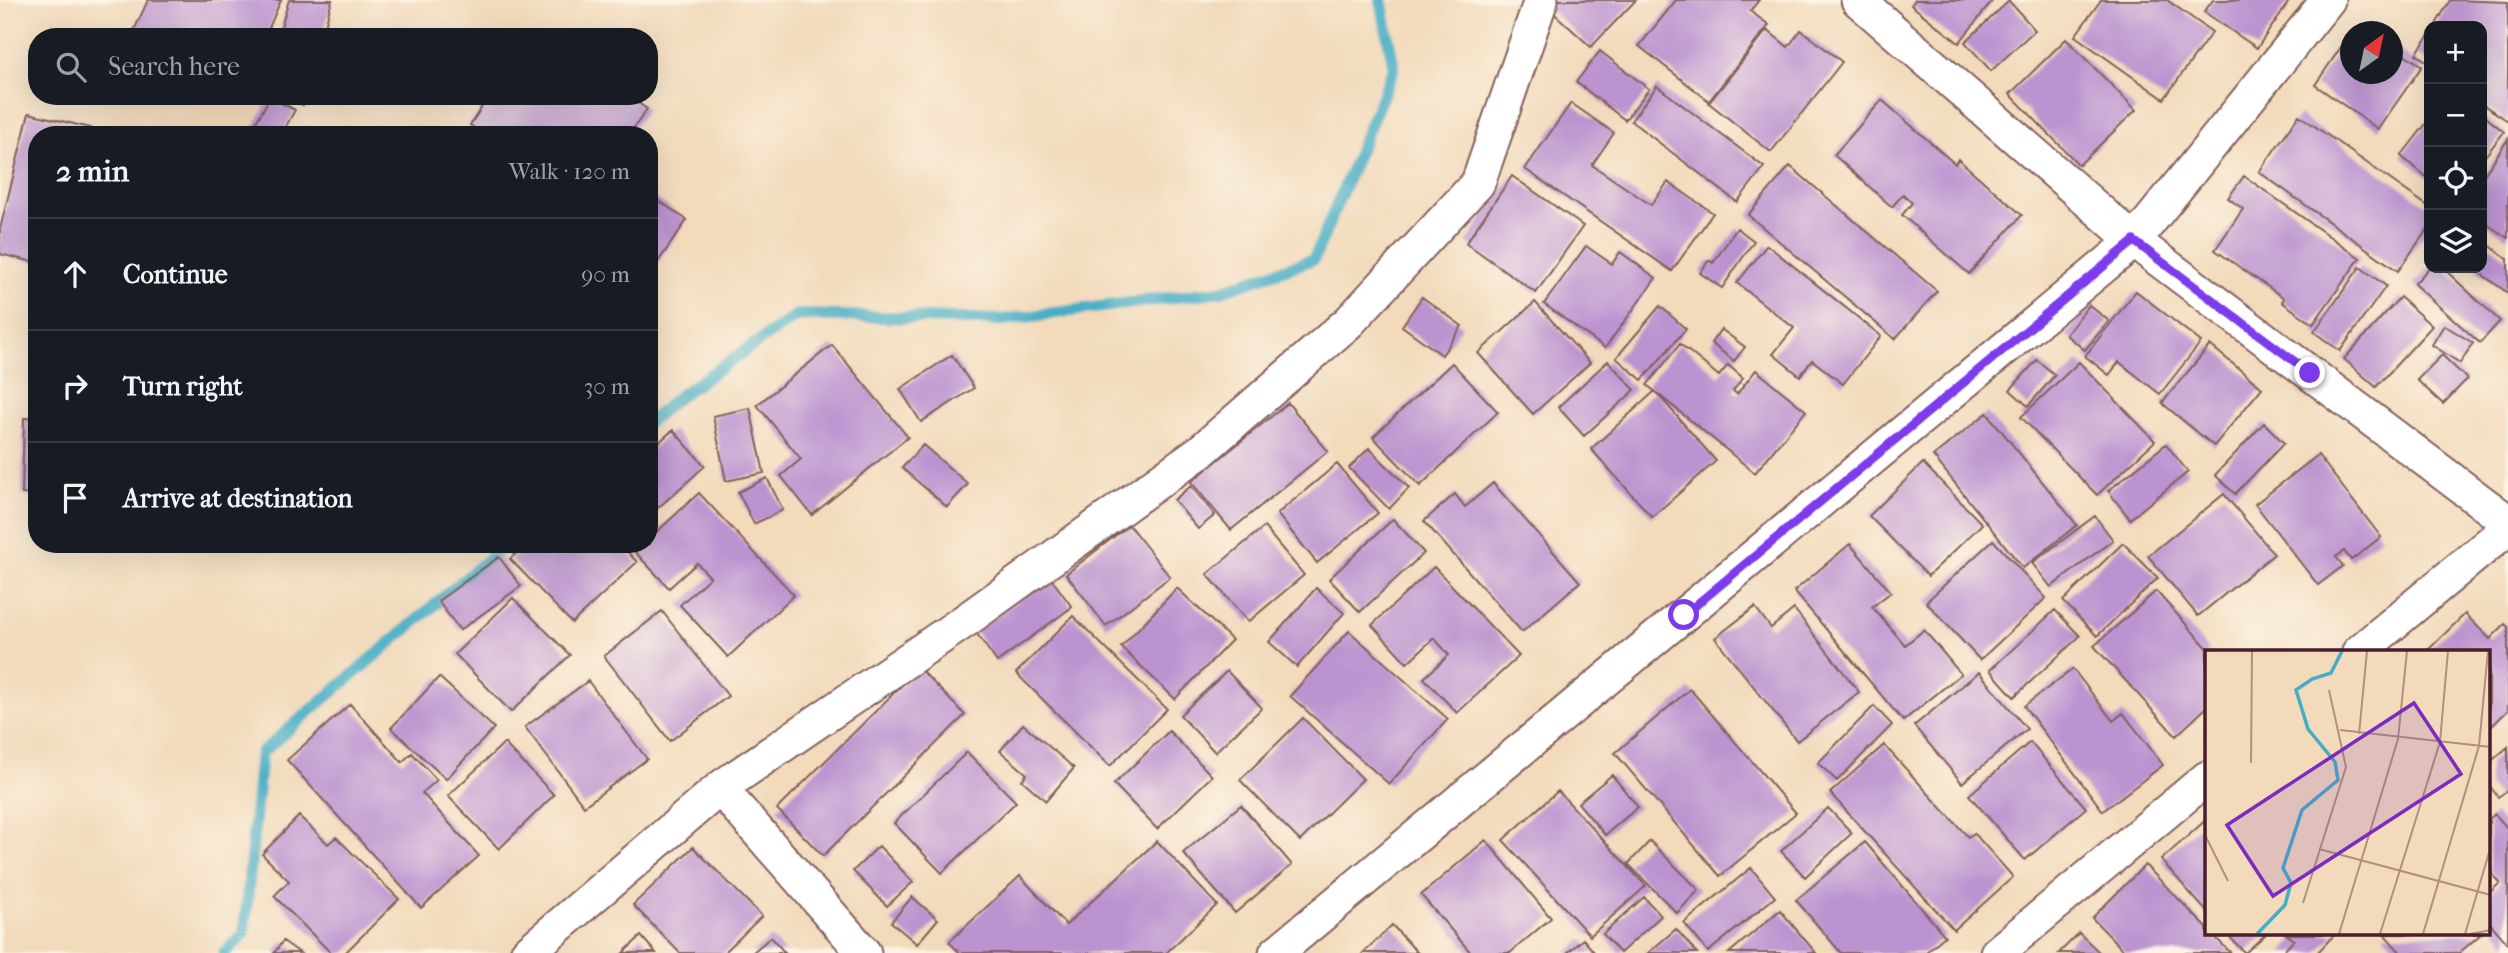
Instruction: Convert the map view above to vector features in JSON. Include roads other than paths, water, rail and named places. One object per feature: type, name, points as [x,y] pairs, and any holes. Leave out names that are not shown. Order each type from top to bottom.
[{"type":"street","points":[[527,953],[720,788],[969,618],[1201,451],[1349,322],[1478,183],[1541,0]]},
{"type":"street","points":[[1857,0],[2134,241],[2508,522]]},
{"type":"street","points":[[1276,953],[2134,241],[2328,0]]},
{"type":"street","points":[[2360,650],[2508,528]]},
{"type":"street","points":[[1997,953],[2205,780]]},
{"type":"street","points":[[720,788],[864,953]]},
{"type":"waterway","points":[[658,414],[679,396],[797,315],[1002,320],[1221,291],[1314,259],[1394,68],[1381,0]]},
{"type":"waterway","points":[[224,953],[244,934],[261,753],[495,553]]}]
